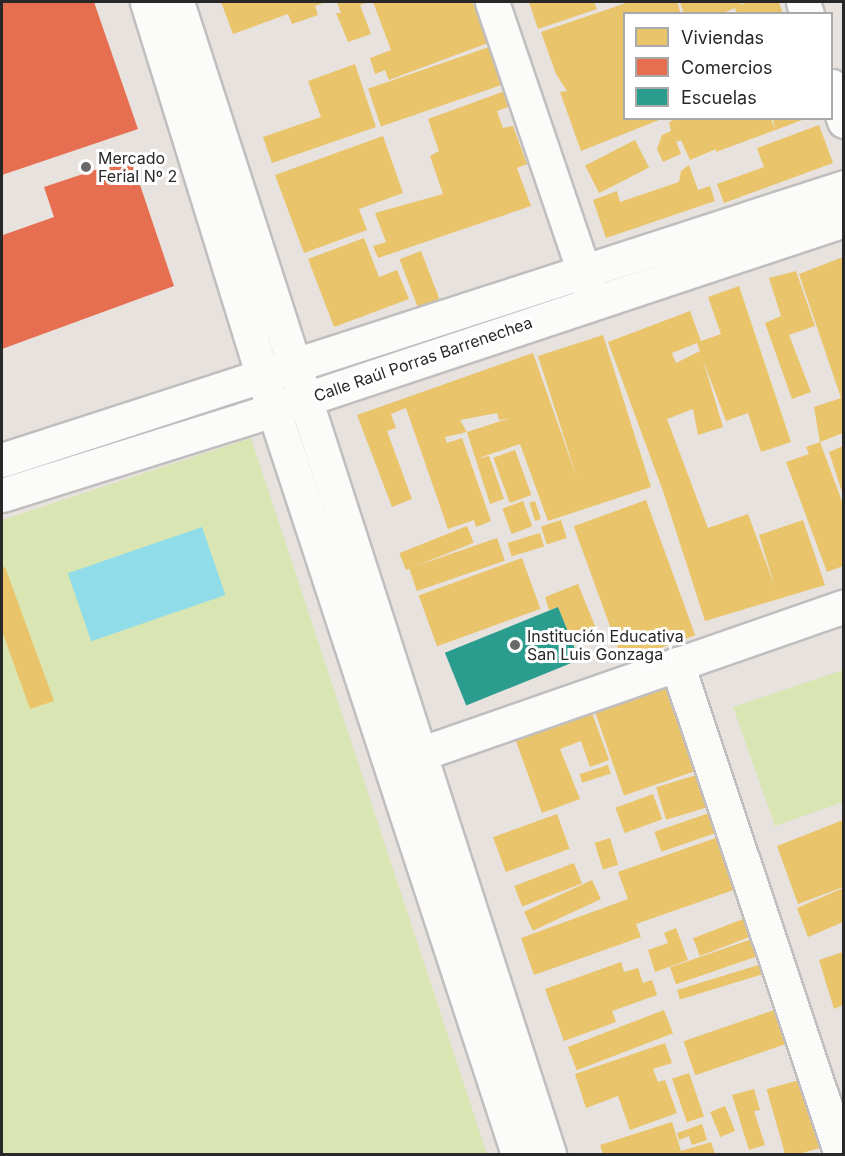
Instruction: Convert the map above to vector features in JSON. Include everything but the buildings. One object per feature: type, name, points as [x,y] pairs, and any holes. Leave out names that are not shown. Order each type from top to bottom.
[{"type":"street","points":[[147,2],[273,410],[549,1155]]},
{"type":"street","points":[[177,2],[304,399],[404,759],[518,1155]]},
{"type":"street","points":[[492,2],[589,286]]},
{"type":"street","points":[[833,92],[843,121]]},
{"type":"street","name":"Calle Raúl Porras Barrenechea","points":[[2,495],[304,399],[843,187]]},
{"type":"street","name":"Calle Raúl Porras Barrenechea","points":[[2,460],[294,368],[589,286],[843,220]]},
{"type":"street","points":[[404,759],[843,606]]},
{"type":"street","points":[[677,664],[841,1155]]},
{"type":"green space","points":[[251,438],[487,1154],[2,1154],[2,520]]},
{"type":"green space","points":[[843,670],[843,802],[775,826],[733,707]]},
{"type":"water","points":[[202,527],[225,595],[91,641],[68,573]]},
{"type":"place","name":"Mercado Ferial Nº 2","points":[[86,167]]},
{"type":"place","name":"Institución Educativa San Luis Gonzaga","points":[[515,645]]}]
